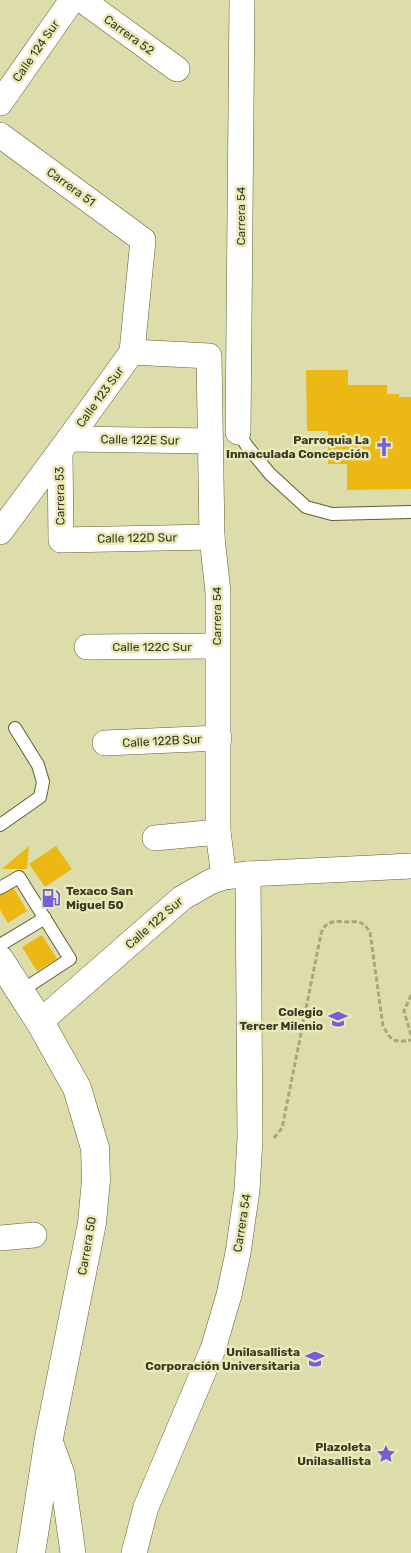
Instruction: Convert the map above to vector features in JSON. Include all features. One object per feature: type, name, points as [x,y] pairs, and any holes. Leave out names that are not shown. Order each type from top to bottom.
[{"type":"main road","name":"Carrera 50","points":[[0,960],[40,1022],[78,1088],[95,1148],[96,1180],[92,1223],[49,1438],[31,1553]]},
{"type":"street","name":"Calle 124 Sur","points":[[0,103],[72,0]]},
{"type":"street","name":"Carrera 52","points":[[82,0],[177,69]]},
{"type":"street","name":"Carrera 54","points":[[238,432],[242,0]]},
{"type":"street","name":"Carrera 51","points":[[0,135],[143,240]]},
{"type":"street","name":"Calle 123 Sur","points":[[0,530],[65,446],[132,352],[143,240]]},
{"type":"street","name":"Carrera 54","points":[[132,352],[209,356],[212,537],[218,592],[218,832],[224,877]]},
{"type":"street","points":[[209,401],[238,432]]},
{"type":"street","name":"Calle 122E Sur","points":[[65,446],[210,441]]},
{"type":"street","name":"Carrera 53","points":[[61,540],[65,446]]},
{"type":"street","name":"Calle 122D Sur","points":[[61,540],[212,537]]},
{"type":"street","name":"Calle 122C Sur","points":[[87,647],[218,646]]},
{"type":"street","name":"Calle 122B Sur","points":[[105,743],[219,738]]},
{"type":"street","points":[[155,838],[218,832]]},
{"type":"street","name":"Calle 122 Sur","points":[[40,1022],[182,898],[210,882],[224,877],[248,874],[411,866]]},
{"type":"street","name":"Carrera 54","points":[[134,1553],[146,1507],[213,1349],[229,1295],[238,1253],[247,1190],[250,1139],[248,874]]},
{"type":"street","points":[[0,1238],[34,1235]]},
{"type":"street","points":[[49,1438],[62,1474],[73,1553]]},
{"type":"lane","points":[[238,432],[270,474],[306,507],[332,514],[411,512]]},
{"type":"lane","points":[[0,825],[40,797],[44,782],[38,765],[15,728]]},
{"type":"lane","points":[[0,888],[19,877],[70,959],[20,991]]},
{"type":"lane","points":[[0,944],[45,918]]},
{"type":"path","points":[[273,1139],[282,1128],[321,934],[325,925],[329,922],[360,922],[366,926],[370,932],[383,1026],[394,1041],[411,1040]]},
{"type":"path","points":[[411,996],[404,1011],[404,1017],[411,1035]]},
{"type":"building","points":[[306,370],[348,370],[348,385],[387,385],[387,394],[411,397],[411,489],[347,490],[347,464],[328,464],[328,431],[307,431]]},
{"type":"building","points":[[29,846],[27,869],[2,869]]},
{"type":"building","points":[[56,846],[72,869],[45,887],[29,864]]},
{"type":"building","points":[[13,887],[27,911],[8,923],[0,910],[0,895]]},
{"type":"building","points":[[42,935],[57,959],[37,971],[22,947]]},
{"type":"place","name":"Parroquia La Inmaculada Concepción","points":[[384,447]]},
{"type":"place","name":"Texaco San Miguel 50","points":[[51,898]]},
{"type":"place","name":"Colegio Tercer Milenio","points":[[338,1019]]},
{"type":"place","name":"Unilasallista Corporación Universitaria","points":[[315,1359]]},
{"type":"place","name":"Plazoleta Unilasallista","points":[[386,1454]]}]
